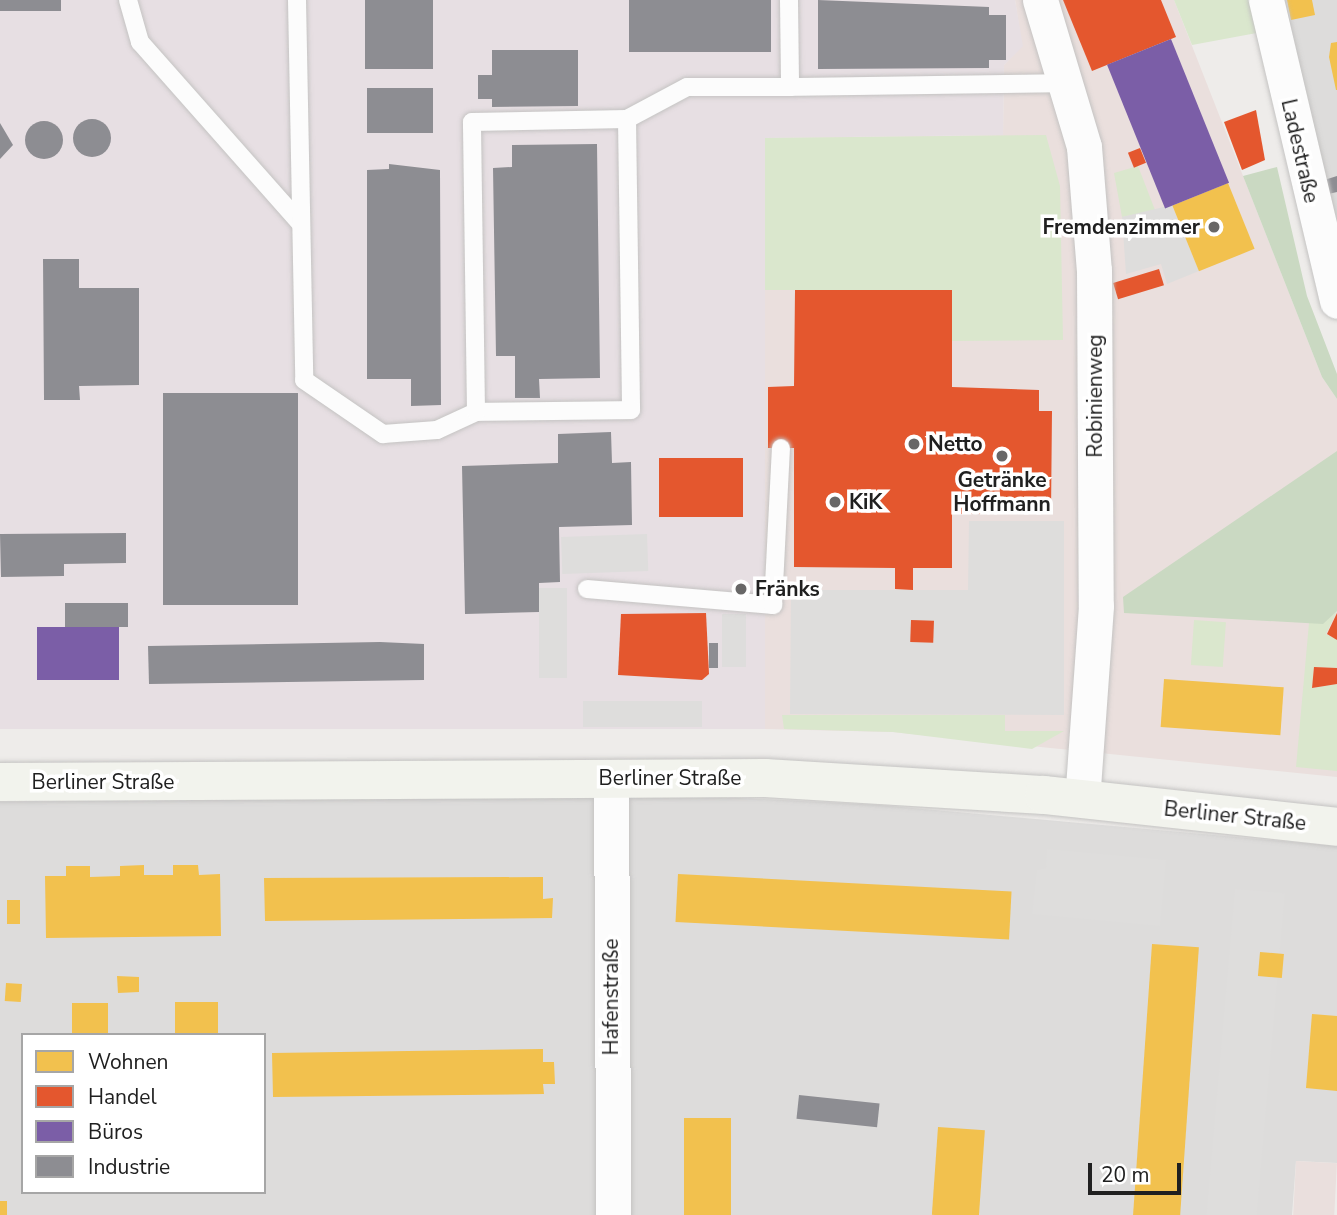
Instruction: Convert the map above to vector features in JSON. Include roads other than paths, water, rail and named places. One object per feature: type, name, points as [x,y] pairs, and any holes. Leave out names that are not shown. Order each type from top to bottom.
[{"type":"main road","name":"Berliner Straße","points":[[0,782],[837,780],[1082,799],[1337,827]]},
{"type":"street","name":"Robinienweg","points":[[1040,0],[1084,147],[1094,270],[1096,606],[1082,799]]},
{"type":"street","name":"Ladestraße","points":[[1266,0],[1337,301]]},
{"type":"street","name":"Hafenstraße","points":[[611,779],[613,1215]]},
{"type":"lane","points":[[128,0],[140,42],[301,225]]},
{"type":"lane","points":[[297,0],[304,380],[383,434],[437,430],[476,412],[631,410],[627,119]]},
{"type":"lane","points":[[789,0],[790,87]]},
{"type":"lane","points":[[476,412],[472,122],[627,119],[687,87],[1066,83]]},
{"type":"lane","points":[[587,589],[773,605],[781,448]]},
{"type":"place","name":"Fremdenzimmer","points":[[1214,227]]},
{"type":"place","name":"Netto","points":[[914,444]]},
{"type":"place","name":"Getränke Hoffmann","points":[[1002,456]]},
{"type":"place","name":"KiK","points":[[835,502]]},
{"type":"place","name":"Fränks","points":[[741,589]]}]
